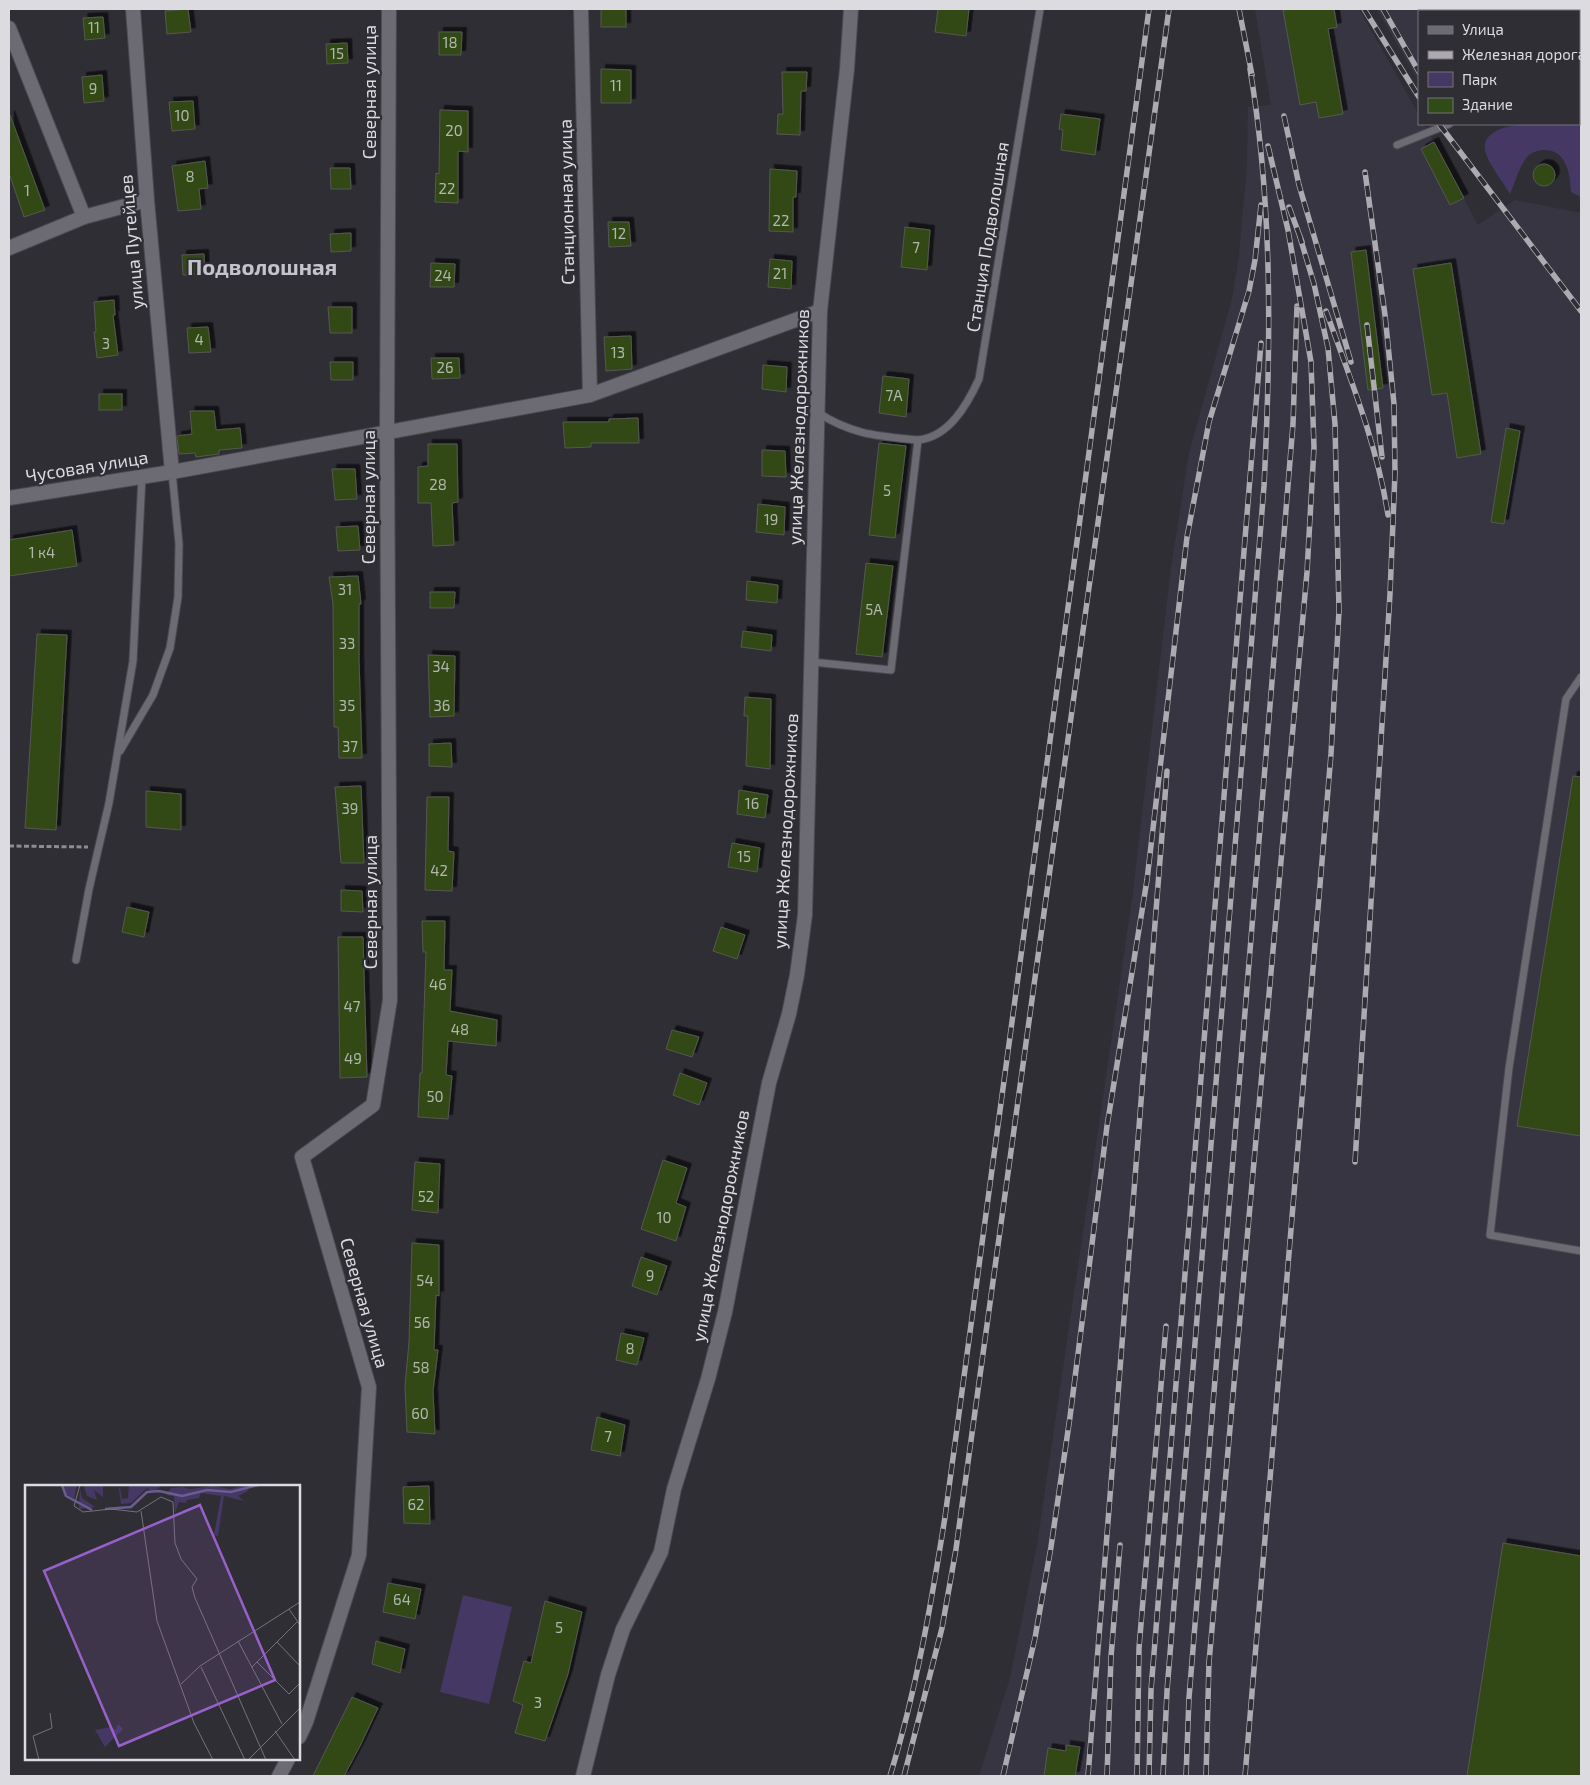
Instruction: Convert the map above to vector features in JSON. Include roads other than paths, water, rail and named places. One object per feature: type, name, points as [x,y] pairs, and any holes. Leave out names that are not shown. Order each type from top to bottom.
[{"type":"street","name":"улица Путейцев","points":[[133,9],[147,200],[172,472]]},
{"type":"street","name":"Северная улица","points":[[300,1735],[306,1722],[359,1554],[369,1387],[302,1157],[372,1105],[390,1000],[389,9]]},
{"type":"street","name":"Станционная улица","points":[[581,9],[590,395]]},
{"type":"street","name":"улица Железнодорожников","points":[[583,1776],[608,1675],[620,1637],[661,1552],[674,1489],[708,1379],[725,1312],[744,1221],[768,1083],[789,1014],[805,915],[820,311],[847,69],[851,9]]},
{"type":"street","points":[[9,28],[84,217]]},
{"type":"street","points":[[9,248],[84,217],[147,200]]},
{"type":"street","name":"Чусовая улица","points":[[9,498],[172,472],[590,395],[820,311]]},
{"type":"street","points":[[279,1776],[287,1760]]},
{"type":"lane","name":"Станция Подволошная","points":[[918,440],[930,439],[952,421],[962,410],[979,379],[1040,9]]},
{"type":"lane","points":[[1397,145],[1447,125]]},
{"type":"lane","points":[[812,662],[891,670],[918,440],[863,434],[841,426],[817,412]]},
{"type":"lane","points":[[117,756],[153,694],[170,648],[178,597],[179,544],[172,472]]},
{"type":"lane","points":[[76,960],[117,756],[133,661],[142,476]]},
{"type":"lane","points":[[1581,677],[1566,699],[1509,1068],[1490,1235],[1581,1251]]},
{"type":"railway","points":[[890,1776],[915,1680],[945,1517],[1149,9]]},
{"type":"railway","points":[[904,1776],[942,1628],[956,1549],[1169,9]]},
{"type":"railway","points":[[1239,9],[1252,75]]},
{"type":"railway","points":[[1364,9],[1418,95]]},
{"type":"railway","points":[[1383,9],[1418,70]]},
{"type":"railway","points":[[1163,1776],[1167,1691],[1264,486],[1269,329],[1268,277],[1263,172],[1250,69]]},
{"type":"railway","points":[[1284,116],[1299,185],[1351,362]]},
{"type":"railway","points":[[1440,125],[1581,311]]},
{"type":"railway","points":[[1206,1776],[1209,1662],[1307,572],[1314,447],[1311,362],[1288,230],[1268,146]]},
{"type":"railway","points":[[1355,1162],[1390,594],[1395,473],[1394,404],[1385,315],[1365,172]]},
{"type":"railway","points":[[1003,1776],[1035,1638],[1051,1547],[1070,1417],[1107,1126],[1147,880],[1187,537],[1209,422],[1249,291],[1255,260],[1261,205]]},
{"type":"railway","points":[[1289,207],[1302,242]]},
{"type":"railway","points":[[1245,1776],[1331,754],[1339,611],[1335,424],[1328,348],[1314,284],[1300,237]]},
{"type":"railway","points":[[1186,1776],[1189,1698],[1293,424],[1297,306]]},
{"type":"railway","points":[[1326,311],[1370,437],[1388,515]]},
{"type":"railway","points":[[1367,325],[1382,457]]},
{"type":"railway","points":[[1149,1776],[1151,1690],[1261,343]]},
{"type":"railway","points":[[1088,1776],[1167,771]]},
{"type":"railway","points":[[1137,1776],[1139,1648],[1166,1326]]},
{"type":"railway","points":[[1107,1776],[1111,1657],[1120,1545]]},
{"type":"district","name":"Подволошная","points":[[262,267]]}]
